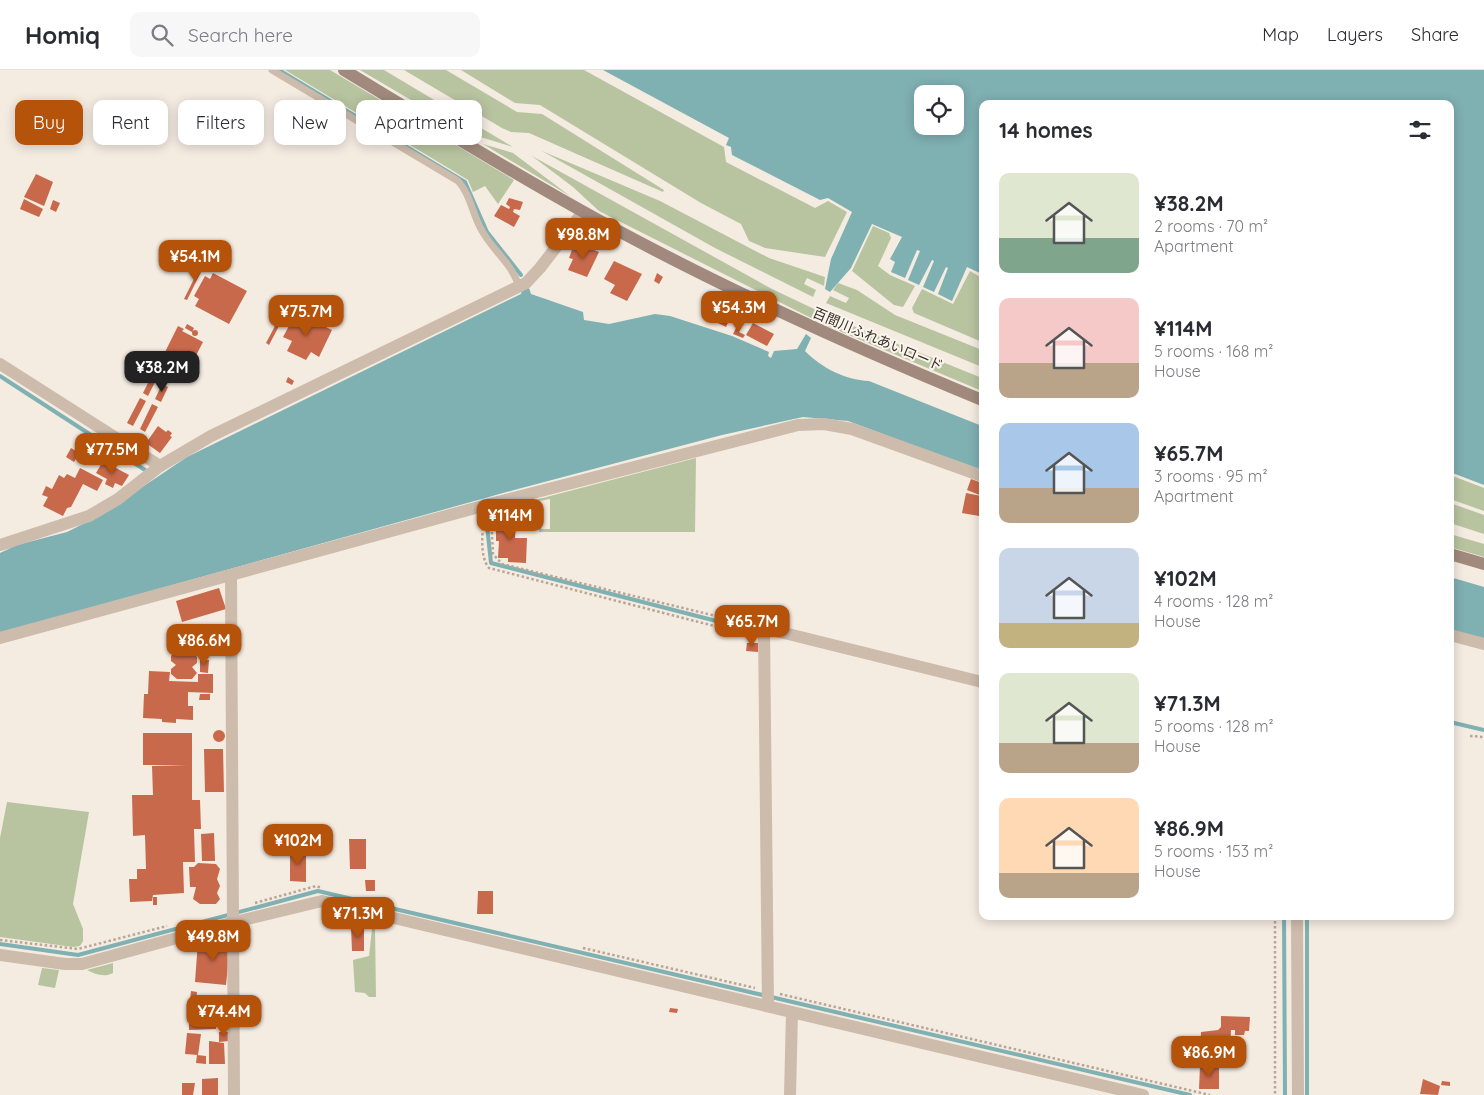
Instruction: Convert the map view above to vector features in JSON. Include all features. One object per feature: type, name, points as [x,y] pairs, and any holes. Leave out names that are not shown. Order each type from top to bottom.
[{"type":"street","name":"百間川ふれあいロード","points":[[344,70],[583,212],[774,310],[979,399]]},
{"type":"street","points":[[0,545],[89,516],[118,499],[160,466],[211,436],[526,283],[540,268],[583,212]]},
{"type":"street","points":[[0,364],[160,466]]},
{"type":"street","points":[[0,638],[486,505],[798,426],[824,424],[852,429],[979,475]]},
{"type":"street","points":[[1454,555],[1484,564]]},
{"type":"street","points":[[231,576],[234,1095]]},
{"type":"street","points":[[768,997],[764,633],[979,681]]},
{"type":"street","points":[[1454,636],[1484,644]]},
{"type":"street","points":[[0,955],[65,964],[82,964],[234,916],[322,901],[768,997],[792,1012],[1143,1095]]},
{"type":"street","points":[[1297,920],[1298,1095]]},
{"type":"street","points":[[790,1095],[792,1012]]},
{"type":"lane","points":[[272,70],[458,181],[464,188],[480,228],[512,268],[519,286]]},
{"type":"path","points":[[486,505],[493,554],[502,564],[764,633]]},
{"type":"path","points":[[486,505],[484,554],[485,563],[489,568],[764,633]]},
{"type":"path","points":[[1470,736],[1484,737]]},
{"type":"path","points":[[1275,920],[1275,1095]]},
{"type":"path","points":[[0,940],[78,950],[170,925]]},
{"type":"path","points":[[768,997],[1210,1095]]},
{"type":"green space","points":[[285,70],[330,70],[380,100],[356,100],[356,113],[346,107],[346,100],[335,100]]},
{"type":"green space","points":[[360,70],[384,70],[434,100],[411,100]]},
{"type":"green space","points":[[404,70],[446,70],[517,112],[542,114],[664,190],[663,192],[529,133],[511,132],[502,128],[482,116],[482,100],[455,100]]},
{"type":"green space","points":[[461,70],[584,70],[724,147],[726,162],[815,208],[828,201],[847,212],[825,257],[765,248],[749,241],[741,224],[701,203],[540,105],[515,103]]},
{"type":"green space","points":[[482,128],[513,147],[482,138]]},
{"type":"green space","points":[[483,144],[513,153],[570,196]]},
{"type":"green space","points":[[410,145],[455,145],[514,180],[498,204],[485,186],[473,192],[468,180]]},
{"type":"green space","points":[[542,151],[660,201],[769,258],[825,277],[824,286],[807,278],[804,284],[816,290],[813,297],[715,248]]},
{"type":"green space","points":[[532,156],[772,289],[831,317],[979,377],[979,390],[825,325],[599,211],[573,187]]},
{"type":"green space","points":[[873,226],[889,233],[891,238],[878,266],[890,275],[915,286],[903,307],[894,305],[852,271]]},
{"type":"green space","points":[[970,271],[979,276],[979,341],[914,313],[912,308],[922,289],[953,304]]},
{"type":"green space","points":[[838,283],[857,290],[895,315],[979,349],[979,366],[826,303],[830,296],[846,303],[849,298],[833,290]]},
{"type":"green space","points":[[696,458],[695,532],[539,532],[538,507],[531,507],[531,501]],"holes":[[[550,499],[550,529],[541,529],[539,501]]]},
{"type":"green space","points":[[1454,477],[1484,488],[1484,511],[1454,500]]},
{"type":"green space","points":[[1454,504],[1484,515],[1484,534],[1454,524]]},
{"type":"green space","points":[[1454,535],[1484,544],[1484,557],[1454,548]]},
{"type":"green space","points":[[7,802],[89,812],[73,904],[83,929],[83,941],[80,946],[73,947],[0,937],[0,838]]},
{"type":"green space","points":[[375,927],[376,997],[369,997],[365,993],[355,992],[353,960],[369,956],[372,929]]},
{"type":"green space","points":[[113,963],[113,973],[110,974],[100,975],[87,970]]},
{"type":"green space","points":[[42,968],[59,970],[55,988],[38,985]]},
{"type":"water","points":[[603,70],[1484,70],[1484,485],[1454,474],[1454,100],[979,100],[979,273],[967,267],[952,301],[938,294],[948,268],[946,267],[934,292],[923,287],[934,261],[932,260],[919,285],[908,280],[920,251],[917,250],[905,278],[891,272],[895,262],[890,259],[902,237],[872,224],[851,268],[830,292],[825,289],[831,259],[852,212],[828,198],[820,200],[732,155],[731,147],[726,145],[729,138]]},
{"type":"water","points":[[529,288],[531,294],[583,312],[584,320],[609,324],[655,314],[670,316],[732,336],[769,352],[768,356],[771,358],[774,351],[797,349],[806,334],[811,338],[805,351],[826,368],[843,376],[869,381],[979,425],[979,470],[848,421],[803,417],[722,435],[514,490],[0,633],[0,553],[17,545],[67,532],[101,515],[187,457],[521,294],[522,290]]},
{"type":"water","points":[[1454,578],[1484,587],[1484,640],[1454,632]]},
{"type":"building","points":[[36,174],[53,182],[44,206],[24,197]]},
{"type":"building","points":[[509,198],[523,202],[520,210],[514,209],[513,212],[520,216],[514,227],[494,216],[501,205],[509,209],[510,207],[506,204]]},
{"type":"building","points":[[24,199],[43,209],[39,217],[20,209]]},
{"type":"building","points":[[53,200],[60,203],[56,212],[50,209]]},
{"type":"building","points":[[579,244],[599,252],[587,277],[568,270],[573,259],[569,258],[573,247],[577,249]]},
{"type":"building","points":[[614,261],[642,274],[627,301],[610,293],[615,285],[604,279]]},
{"type":"building","points":[[202,263],[205,264],[187,300],[184,299]]},
{"type":"building","points":[[213,273],[247,291],[229,324],[195,306],[199,299],[194,296],[205,276],[210,279]]},
{"type":"building","points":[[657,273],[663,277],[659,284],[654,281]]},
{"type":"building","points":[[278,303],[283,306],[277,317],[272,314]]},
{"type":"building","points":[[285,307],[288,309],[269,345],[266,343]]},
{"type":"building","points":[[724,310],[732,314],[726,327],[718,323]]},
{"type":"building","points":[[296,313],[332,330],[319,357],[311,352],[306,360],[287,351],[292,341],[283,337]]},
{"type":"building","points":[[753,323],[774,334],[767,346],[746,335]]},
{"type":"building","points":[[187,324],[194,328],[192,332],[185,328]]},
{"type":"building","points":[[178,326],[184,329],[182,331],[203,342],[189,369],[163,356]]},
{"type":"building","points":[[737,326],[741,328],[739,332],[745,335],[743,338],[733,334]]},
{"type":"building","points":[[195,330],[198,333],[195,336],[192,333]]},
{"type":"building","points":[[155,369],[160,372],[148,396],[143,393]]},
{"type":"building","points":[[288,377],[294,381],[292,385],[286,382]]},
{"type":"building","points":[[162,384],[168,387],[161,402],[155,399]]},
{"type":"building","points":[[140,398],[146,401],[133,426],[127,423]]},
{"type":"building","points":[[152,404],[158,407],[145,432],[140,429]]},
{"type":"building","points":[[158,426],[166,432],[168,430],[172,433],[170,436],[172,437],[160,453],[146,443]]},
{"type":"building","points":[[71,448],[79,453],[74,462],[66,457]]},
{"type":"building","points":[[103,461],[129,475],[122,486],[115,483],[113,488],[105,484],[107,479],[96,473]]},
{"type":"building","points":[[80,468],[103,480],[97,491],[83,484],[71,507],[67,508],[63,516],[43,506],[48,497],[42,495],[46,486],[52,489],[59,475],[64,478],[67,474],[75,478]]},
{"type":"building","points":[[971,479],[979,482],[979,495],[967,490]]},
{"type":"building","points":[[966,493],[979,496],[979,516],[962,513]]},
{"type":"building","points":[[516,508],[521,508],[521,514],[516,514]]},
{"type":"building","points":[[509,510],[510,515],[504,515],[503,511]]},
{"type":"building","points":[[496,516],[516,517],[515,538],[527,538],[526,563],[508,562],[508,558],[498,558],[499,541],[496,541]]},
{"type":"building","points":[[219,588],[226,609],[182,622],[176,601]]},
{"type":"building","points":[[175,627],[185,629],[191,627],[197,631],[197,636],[193,640],[197,646],[192,653],[197,657],[197,663],[192,667],[197,673],[192,679],[177,679],[171,674],[171,669],[176,665],[171,661],[171,656],[175,652],[171,647],[174,640],[170,633]]},
{"type":"building","points":[[747,643],[758,643],[758,652],[746,651]]},
{"type":"building","points":[[200,660],[209,660],[208,673],[200,672]]},
{"type":"building","points":[[149,671],[170,672],[169,681],[198,682],[198,674],[213,674],[213,693],[188,692],[188,706],[193,706],[193,720],[176,719],[176,723],[162,722],[162,719],[143,718],[144,694],[148,694]]},
{"type":"building","points":[[200,694],[210,694],[210,700],[199,700]]},
{"type":"building","points":[[217,730],[221,730],[225,736],[221,742],[217,742],[213,738],[213,734]]},
{"type":"building","points":[[143,733],[192,733],[192,800],[200,800],[201,829],[194,829],[195,862],[183,862],[184,893],[153,895],[152,901],[130,902],[129,879],[137,879],[137,869],[146,869],[145,835],[133,836],[132,795],[153,795],[152,766],[187,765],[143,765]]},
{"type":"building","points":[[204,749],[223,749],[224,792],[205,792]]},
{"type":"building","points":[[214,833],[215,861],[202,861],[201,834]]},
{"type":"building","points":[[349,839],[366,839],[366,869],[350,869]]},
{"type":"building","points":[[290,851],[306,852],[306,882],[290,881]]},
{"type":"building","points":[[198,863],[216,864],[220,869],[217,879],[220,886],[217,893],[220,899],[216,904],[200,904],[193,899],[196,887],[190,887],[189,867],[194,867]]},
{"type":"building","points":[[365,880],[375,880],[375,891],[366,891]]},
{"type":"building","points":[[478,891],[493,891],[493,914],[477,914]]},
{"type":"building","points":[[153,897],[157,897],[157,905],[153,905]]},
{"type":"building","points":[[351,927],[364,927],[364,951],[352,951]]},
{"type":"building","points":[[226,934],[227,944],[230,944],[226,985],[195,982],[198,941],[226,944],[221,943],[220,935]]},
{"type":"building","points":[[191,991],[197,992],[196,1001],[190,1001]]},
{"type":"building","points":[[196,1004],[211,1004],[211,1009],[196,1010]]},
{"type":"building","points":[[670,1008],[678,1009],[677,1013],[669,1012]]},
{"type":"building","points":[[189,1012],[212,1012],[212,1017],[215,1017],[216,1029],[189,1030]]},
{"type":"building","points":[[219,1012],[229,1012],[229,1021],[219,1021]]},
{"type":"building","points":[[1221,1016],[1250,1017],[1249,1031],[1245,1031],[1244,1035],[1235,1035],[1235,1030],[1231,1030],[1230,1055],[1224,1055],[1223,1064],[1212,1063],[1212,1055],[1200,1054],[1201,1032],[1218,1030],[1221,1027]]},
{"type":"building","points":[[219,1032],[229,1032],[229,1041],[219,1042]]},
{"type":"building","points":[[187,1033],[201,1034],[198,1055],[185,1054]]},
{"type":"building","points":[[209,1041],[224,1043],[225,1064],[209,1064]]},
{"type":"building","points":[[197,1055],[206,1056],[206,1064],[196,1063]]},
{"type":"building","points":[[1200,1066],[1219,1066],[1219,1089],[1199,1089]]},
{"type":"building","points":[[218,1078],[218,1095],[202,1095],[202,1079]]},
{"type":"building","points":[[1423,1079],[1440,1086],[1438,1095],[1420,1094]]},
{"type":"building","points":[[1442,1081],[1450,1082],[1450,1086],[1441,1085]]},
{"type":"building","points":[[182,1083],[195,1083],[193,1095],[182,1095]]},
{"type":"waterway","points":[[279,70],[465,182],[487,232],[521,275]]},
{"type":"waterway","points":[[0,376],[145,470]]},
{"type":"waterway","points":[[486,516],[491,563],[763,633]]},
{"type":"waterway","points":[[1454,723],[1484,730]]},
{"type":"waterway","points":[[0,944],[78,955],[318,891],[1190,1095]]},
{"type":"waterway","points":[[1284,920],[1285,1095]]},
{"type":"waterway","points":[[1307,920],[1307,1095]]}]
